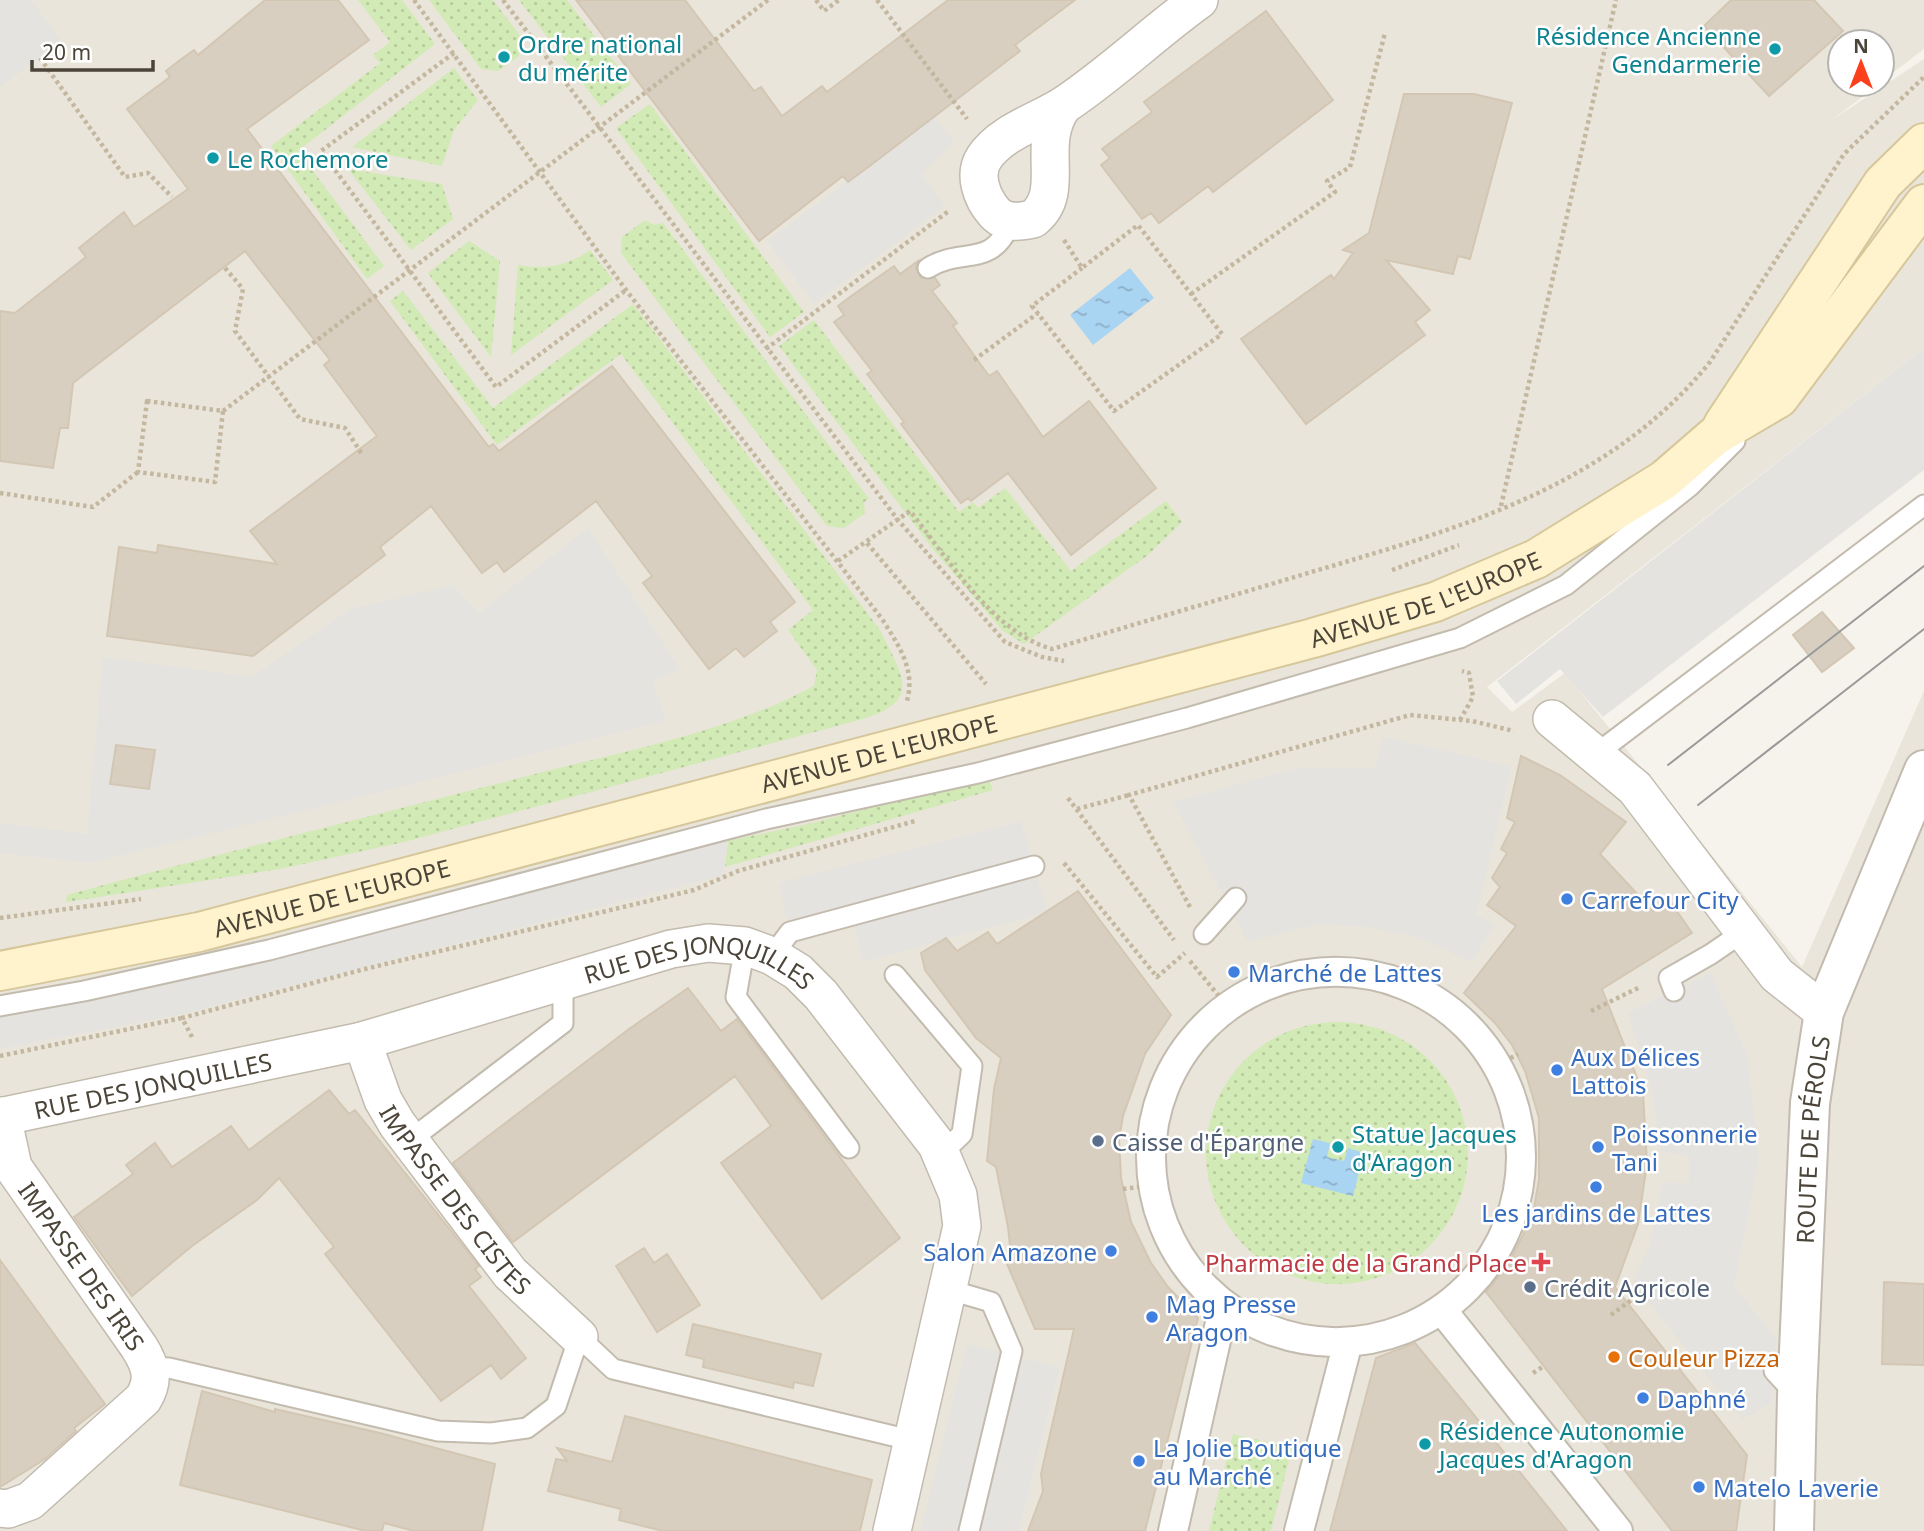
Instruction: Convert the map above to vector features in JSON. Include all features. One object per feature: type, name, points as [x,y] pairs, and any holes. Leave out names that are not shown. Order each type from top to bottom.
[{"type":"main road","name":"AVENUE DE L'EUROPE","points":[[1716,435],[1883,183],[1924,143]]},
{"type":"main road","name":"AVENUE DE L'EUROPE","points":[[0,971],[199,932],[1300,642],[1435,602],[1536,559],[1664,481],[1716,435],[1779,398],[1924,204]]},
{"type":"street","points":[[1063,106],[1050,128],[1049,199],[1026,217],[997,216],[982,197],[983,159],[996,145],[1063,106],[1199,0]]},
{"type":"street","points":[[1552,719],[1635,788],[1777,975],[1824,1012]]},
{"type":"street","name":"ROUTE DE PÉROLS","points":[[1792,1525],[1785,1384],[1810,1103],[1824,1012],[1924,770]]},
{"type":"street","name":"RUE DES JONQUILLES","points":[[1,1117],[362,1041],[671,949],[708,943],[759,951],[798,972],[821,995],[941,1154],[958,1195],[962,1226],[950,1290],[910,1440],[892,1531]]},
{"type":"street","points":[[1324,971],[1376,975],[1425,993],[1508,1060],[1522,1153],[1518,1198],[1502,1241],[1483,1270],[1442,1310],[1397,1332],[1348,1342],[1294,1337],[1262,1327],[1224,1305],[1183,1264],[1158,1212],[1154,1185],[1150,1155],[1159,1098],[1186,1047],[1227,1006],[1273,982],[1324,971]]},
{"type":"street","name":"IMPASSE DES CISTES","points":[[362,1041],[383,1100],[409,1140],[510,1273],[579,1337]]},
{"type":"street","name":"IMPASSE DES IRIS","points":[[0,1508],[8,1509],[30,1501],[143,1399],[151,1387],[148,1367],[139,1347],[13,1167],[1,1117]]},
{"type":"street","points":[[1173,1531],[1224,1305]]},
{"type":"street","points":[[1442,1310],[1618,1531]]},
{"type":"street","points":[[1299,1531],[1348,1342]]},
{"type":"lane","points":[[928,268],[941,260],[991,251],[1026,217]]},
{"type":"lane","points":[[0,1006],[84,991],[269,950],[766,819],[978,773],[1187,718],[1460,638],[1566,585],[1690,486],[1779,398]]},
{"type":"lane","points":[[1595,754],[1924,505]]},
{"type":"lane","points":[[849,1148],[736,997],[759,951],[790,932],[1034,866]]},
{"type":"lane","points":[[1204,934],[1236,898]]},
{"type":"lane","points":[[1674,990],[1670,978],[1742,932]]},
{"type":"lane","points":[[895,975],[971,1066],[962,1134],[941,1154]]},
{"type":"lane","points":[[409,1140],[563,1023],[563,981]]},
{"type":"lane","points":[[950,1290],[991,1302],[1012,1351],[969,1531]]},
{"type":"lane","points":[[148,1367],[169,1368],[438,1431],[491,1433],[527,1428],[556,1406],[579,1337],[613,1370],[910,1440]]},
{"type":"path","points":[[414,0],[626,290],[838,561],[904,653],[910,691],[901,710]]},
{"type":"path","points":[[503,0],[898,520],[1005,642],[1042,657],[1074,663]]},
{"type":"path","points":[[0,493],[93,507],[138,472],[147,401],[223,411],[768,0]]},
{"type":"path","points":[[816,0],[824,11],[839,0]]},
{"type":"path","points":[[877,0],[969,122]]},
{"type":"path","points":[[1501,506],[1616,0]]},
{"type":"path","points":[[1191,294],[1335,192],[1327,181],[1350,166],[1385,33]]},
{"type":"path","points":[[454,53],[321,151],[496,387],[626,290]]},
{"type":"path","points":[[40,58],[125,177],[148,173],[172,197]]},
{"type":"path","points":[[838,561],[910,511],[983,602],[1014,633],[1052,649],[1446,532],[1511,508],[1609,453],[1657,419],[1692,385],[1710,362],[1844,155],[1924,76]]},
{"type":"path","points":[[766,349],[956,206]]},
{"type":"path","points":[[1026,217],[1083,268]]},
{"type":"path","points":[[1138,225],[1222,334],[1114,411],[1032,306],[1083,268],[1138,225]]},
{"type":"path","points":[[225,268],[243,289],[234,331],[300,419],[345,428],[362,454]]},
{"type":"path","points":[[974,360],[1038,313]]},
{"type":"path","points":[[138,472],[215,482],[223,411]]},
{"type":"path","points":[[1382,573],[1466,542]]},
{"type":"path","points":[[867,543],[993,692]]},
{"type":"path","points":[[1451,668],[1469,673],[1473,697],[1460,720]]},
{"type":"path","points":[[1077,809],[1410,715],[1460,720],[1514,731]]},
{"type":"path","points":[[1034,866],[1062,860],[1157,977],[1204,934],[1129,795]]},
{"type":"path","points":[[1068,798],[1184,954],[1227,1006]]},
{"type":"path","points":[[0,1056],[181,1018],[365,969],[694,890],[738,872],[928,817]]},
{"type":"path","points":[[0,918],[151,898]]},
{"type":"path","points":[[1591,1011],[1637,987],[1674,990]]},
{"type":"path","points":[[181,1018],[193,1038],[204,1039]]},
{"type":"path","points":[[1123,1189],[1154,1185]]},
{"type":"path","points":[[1611,1315],[1641,1293]]},
{"type":"shaded area","points":[[0,0],[1924,0],[1924,49],[1896,70],[1896,28],[1826,28],[1826,98],[1861,98],[1832,120],[1865,98],[1896,98],[1896,78],[1924,59],[1924,348],[1487,687],[1512,712],[1565,673],[1802,967],[1924,691],[1924,1531],[0,1531]]},
{"type":"shaded area","points":[[0,0],[31,0],[62,42],[0,87]]},
{"type":"shaded area","points":[[934,116],[954,142],[921,174],[945,206],[814,304],[767,241]]},
{"type":"shaded area","points":[[1924,348],[1924,470],[1603,717],[1560,669],[1516,704],[1497,681]]},
{"type":"shaded area","points":[[588,528],[680,669],[653,682],[666,721],[91,863],[0,853],[0,823],[87,834],[103,657],[252,677],[349,610],[452,585],[479,613]]},
{"type":"shaded area","points":[[1384,737],[1512,766],[1476,914],[1495,925],[1471,962],[1419,938],[1368,927],[1319,924],[1248,942],[1173,802],[1297,768],[1374,768]]},
{"type":"shaded area","points":[[1021,821],[1047,912],[863,962],[851,915],[790,932],[779,883]]},
{"type":"shaded area","points":[[729,829],[724,875],[186,1013],[0,1049],[0,1005]]},
{"type":"shaded area","points":[[1710,973],[1747,1054],[1759,1159],[1734,1286],[1777,1340],[1771,1403],[1742,1420],[1633,1282],[1650,1244],[1662,1183],[1689,1183],[1689,1156],[1660,1151],[1652,1090],[1628,1013]]},
{"type":"shaded area","points":[[967,1344],[1060,1367],[1019,1531],[921,1531]]},
{"type":"green space","points":[[358,0],[402,0],[435,44],[298,151],[384,266],[367,279],[271,146],[380,63],[373,55],[390,42]]},
{"type":"green space","points":[[429,0],[493,0],[524,41],[519,45],[519,56],[498,71],[481,69]]},
{"type":"green space","points":[[519,0],[567,0],[631,84],[601,107]]},
{"type":"green space","points":[[454,68],[478,100],[454,130],[442,166],[352,147]]},
{"type":"green space","points":[[650,104],[804,312],[770,337],[616,128]]},
{"type":"green space","points":[[348,169],[442,184],[453,219],[411,250]]},
{"type":"green space","points":[[645,220],[654,225],[663,223],[869,499],[864,502],[865,513],[844,528],[827,526],[621,253],[622,237]]},
{"type":"green space","points":[[469,241],[500,261],[491,357],[428,273]]},
{"type":"green space","points":[[590,250],[613,280],[511,355],[518,265],[556,265],[573,260]]},
{"type":"green space","points":[[403,291],[493,408],[633,304],[880,630],[900,672],[901,694],[882,712],[863,719],[404,842],[280,869],[66,902],[67,895],[126,879],[681,737],[749,715],[814,686],[817,670],[788,630],[813,610],[621,354],[497,445],[390,301]]},
{"type":"green space","points":[[814,320],[959,512],[973,502],[978,508],[1005,488],[1071,571],[1166,501],[1182,522],[1148,555],[1024,644],[1003,631],[936,553],[779,346]]},
{"type":"green space","points":[[988,777],[993,790],[725,867],[728,841],[812,823]]},
{"type":"green space","points":[[1337,1022],[1363,1025],[1387,1032],[1410,1044],[1430,1060],[1446,1080],[1458,1103],[1465,1127],[1468,1153],[1465,1179],[1458,1203],[1446,1226],[1430,1246],[1410,1262],[1387,1274],[1363,1281],[1337,1284],[1311,1281],[1287,1274],[1264,1262],[1244,1246],[1228,1226],[1216,1203],[1209,1179],[1206,1153],[1209,1127],[1216,1103],[1228,1080],[1244,1060],[1264,1044],[1287,1032],[1311,1025]]},
{"type":"green space","points":[[1233,1434],[1292,1448],[1271,1531],[1209,1531]]},
{"type":"water","points":[[1130,268],[1154,298],[1093,345],[1070,315]]},
{"type":"water","points":[[1313,1139],[1330,1143],[1327,1157],[1344,1161],[1348,1148],[1364,1153],[1353,1196],[1301,1183]]},
{"type":"building","points":[[265,0],[338,0],[369,40],[247,129],[489,447],[493,444],[499,451],[612,366],[795,602],[770,622],[777,631],[744,657],[736,648],[709,669],[643,583],[652,576],[596,501],[504,572],[497,562],[482,573],[431,506],[380,547],[385,555],[253,656],[107,636],[119,547],[157,553],[158,545],[277,564],[250,531],[377,436],[324,365],[330,360],[245,251],[73,383],[68,428],[60,428],[53,468],[0,461],[0,311],[15,313],[86,257],[79,248],[124,212],[134,227],[188,189],[127,109],[170,77],[166,71],[194,50],[198,55]]},
{"type":"building","points":[[576,0],[685,0],[754,91],[761,87],[782,116],[822,86],[827,92],[948,0],[1075,0],[1015,45],[1020,51],[871,165],[848,182],[843,176],[759,241]]},
{"type":"building","name":"Résidence Ancienne Gendarmerie","points":[[1731,0],[1814,0],[1840,28],[1826,28],[1826,46],[1769,96],[1704,26]]},
{"type":"building","points":[[1266,11],[1333,100],[1213,192],[1208,186],[1159,223],[1151,213],[1142,219],[1101,165],[1110,158],[1102,149],[1152,112],[1144,102]]},
{"type":"building","points":[[1404,94],[1474,94],[1512,103],[1470,259],[1458,256],[1453,274],[1386,260],[1430,310],[1415,322],[1425,335],[1306,424],[1241,339],[1331,275],[1334,279],[1353,253],[1343,250],[1369,233]]},
{"type":"building","points":[[918,261],[916,268],[921,278],[935,278],[940,285],[932,291],[957,323],[953,326],[989,376],[997,371],[1043,437],[1089,401],[1156,488],[1071,555],[1008,473],[971,501],[968,498],[961,503],[901,424],[904,422],[867,374],[872,371],[834,322],[844,315],[838,306],[854,294],[894,266],[900,274]]},
{"type":"building","points":[[1822,612],[1854,648],[1822,672],[1793,635]]},
{"type":"building","points":[[116,745],[155,750],[149,789],[110,784]]},
{"type":"building","points":[[1521,756],[1560,775],[1626,822],[1600,854],[1653,911],[1669,900],[1692,933],[1602,989],[1643,1093],[1647,1164],[1638,1224],[1615,1287],[1747,1455],[1736,1531],[1672,1531],[1486,1292],[1506,1268],[1523,1235],[1534,1208],[1539,1179],[1539,1118],[1525,1071],[1512,1045],[1495,1023],[1464,993],[1516,926],[1487,905],[1500,887],[1492,878],[1507,853],[1501,849],[1515,822],[1507,818]]},
{"type":"building","points":[[1078,891],[1171,1015],[1145,1054],[1123,1116],[1119,1139],[1121,1178],[1131,1222],[1151,1263],[1168,1287],[1198,1318],[1145,1531],[1028,1531],[1043,1491],[1041,1474],[1074,1329],[1035,1329],[1004,1257],[1010,1246],[1008,1227],[996,1167],[987,1161],[994,1089],[1001,1058],[976,1038],[925,970],[921,953],[946,938],[957,951],[988,932],[997,944]]},
{"type":"building","points":[[688,988],[721,1031],[737,1019],[900,1238],[822,1299],[721,1163],[771,1126],[735,1076],[513,1242],[453,1163],[629,1029]]},
{"type":"building","points":[[329,1090],[349,1114],[355,1110],[479,1266],[475,1269],[481,1277],[469,1286],[526,1358],[501,1379],[491,1365],[441,1401],[325,1254],[334,1247],[279,1178],[257,1200],[192,1246],[132,1296],[74,1217],[133,1174],[126,1165],[155,1143],[172,1167],[231,1126],[249,1150]]},
{"type":"building","points":[[644,1248],[654,1263],[667,1254],[700,1305],[657,1332],[616,1266]]},
{"type":"building","points":[[0,1260],[105,1404],[74,1428],[76,1431],[45,1459],[0,1487]]},
{"type":"building","points":[[1884,1282],[1924,1284],[1924,1365],[1882,1364]]},
{"type":"building","points":[[693,1324],[821,1354],[813,1386],[794,1382],[793,1388],[703,1367],[704,1359],[686,1355]]},
{"type":"building","name":"Résidence Autonomie Jacques d'Aragon","points":[[1415,1343],[1567,1531],[1330,1531],[1376,1358]]},
{"type":"building","points":[[202,1391],[275,1412],[275,1409],[380,1433],[495,1464],[482,1531],[414,1531],[384,1523],[382,1531],[366,1531],[180,1485]]},
{"type":"building","points":[[625,1416],[872,1480],[860,1531],[663,1531],[619,1520],[621,1509],[548,1491],[556,1459],[567,1461],[557,1448],[612,1462]]},
{"type":"tram line","points":[[1668,765],[1924,566]]},
{"type":"tram line","points":[[1698,805],[1924,629]]},
{"type":"place","name":"Résidence Ancienne Gendarmerie","points":[[1775,49]]},
{"type":"place","name":"Ordre national du mérite","points":[[504,57]]},
{"type":"place","name":"Le Rochemore","points":[[213,158]]},
{"type":"place","name":"Carrefour City","points":[[1567,899]]},
{"type":"place","name":"Marché de Lattes","points":[[1234,972]]},
{"type":"place","name":"Aux Délices Lattois","points":[[1557,1070]]},
{"type":"place","name":"Caisse d'Épargne","points":[[1098,1141]]},
{"type":"place","name":"Statue Jacques d'Aragon","points":[[1338,1147]]},
{"type":"place","name":"Poissonnerie Tani","points":[[1598,1147]]},
{"type":"place","name":"Les jardins de Lattes","points":[[1596,1187]]},
{"type":"place","name":"Salon Amazone","points":[[1111,1251]]},
{"type":"place","name":"Pharmacie de la Grand Place","points":[[1541,1262]]},
{"type":"place","name":"Crédit Agricole","points":[[1530,1287]]},
{"type":"place","name":"Mag Presse Aragon","points":[[1152,1317]]},
{"type":"place","name":"Couleur Pizza","points":[[1614,1357]]},
{"type":"place","name":"Daphné","points":[[1643,1398]]},
{"type":"place","name":"Résidence Autonomie Jacques d'Aragon","points":[[1425,1444]]},
{"type":"place","name":"La Jolie Boutique au Marché","points":[[1139,1461]]},
{"type":"place","name":"Matelo Laverie","points":[[1699,1487]]}]
